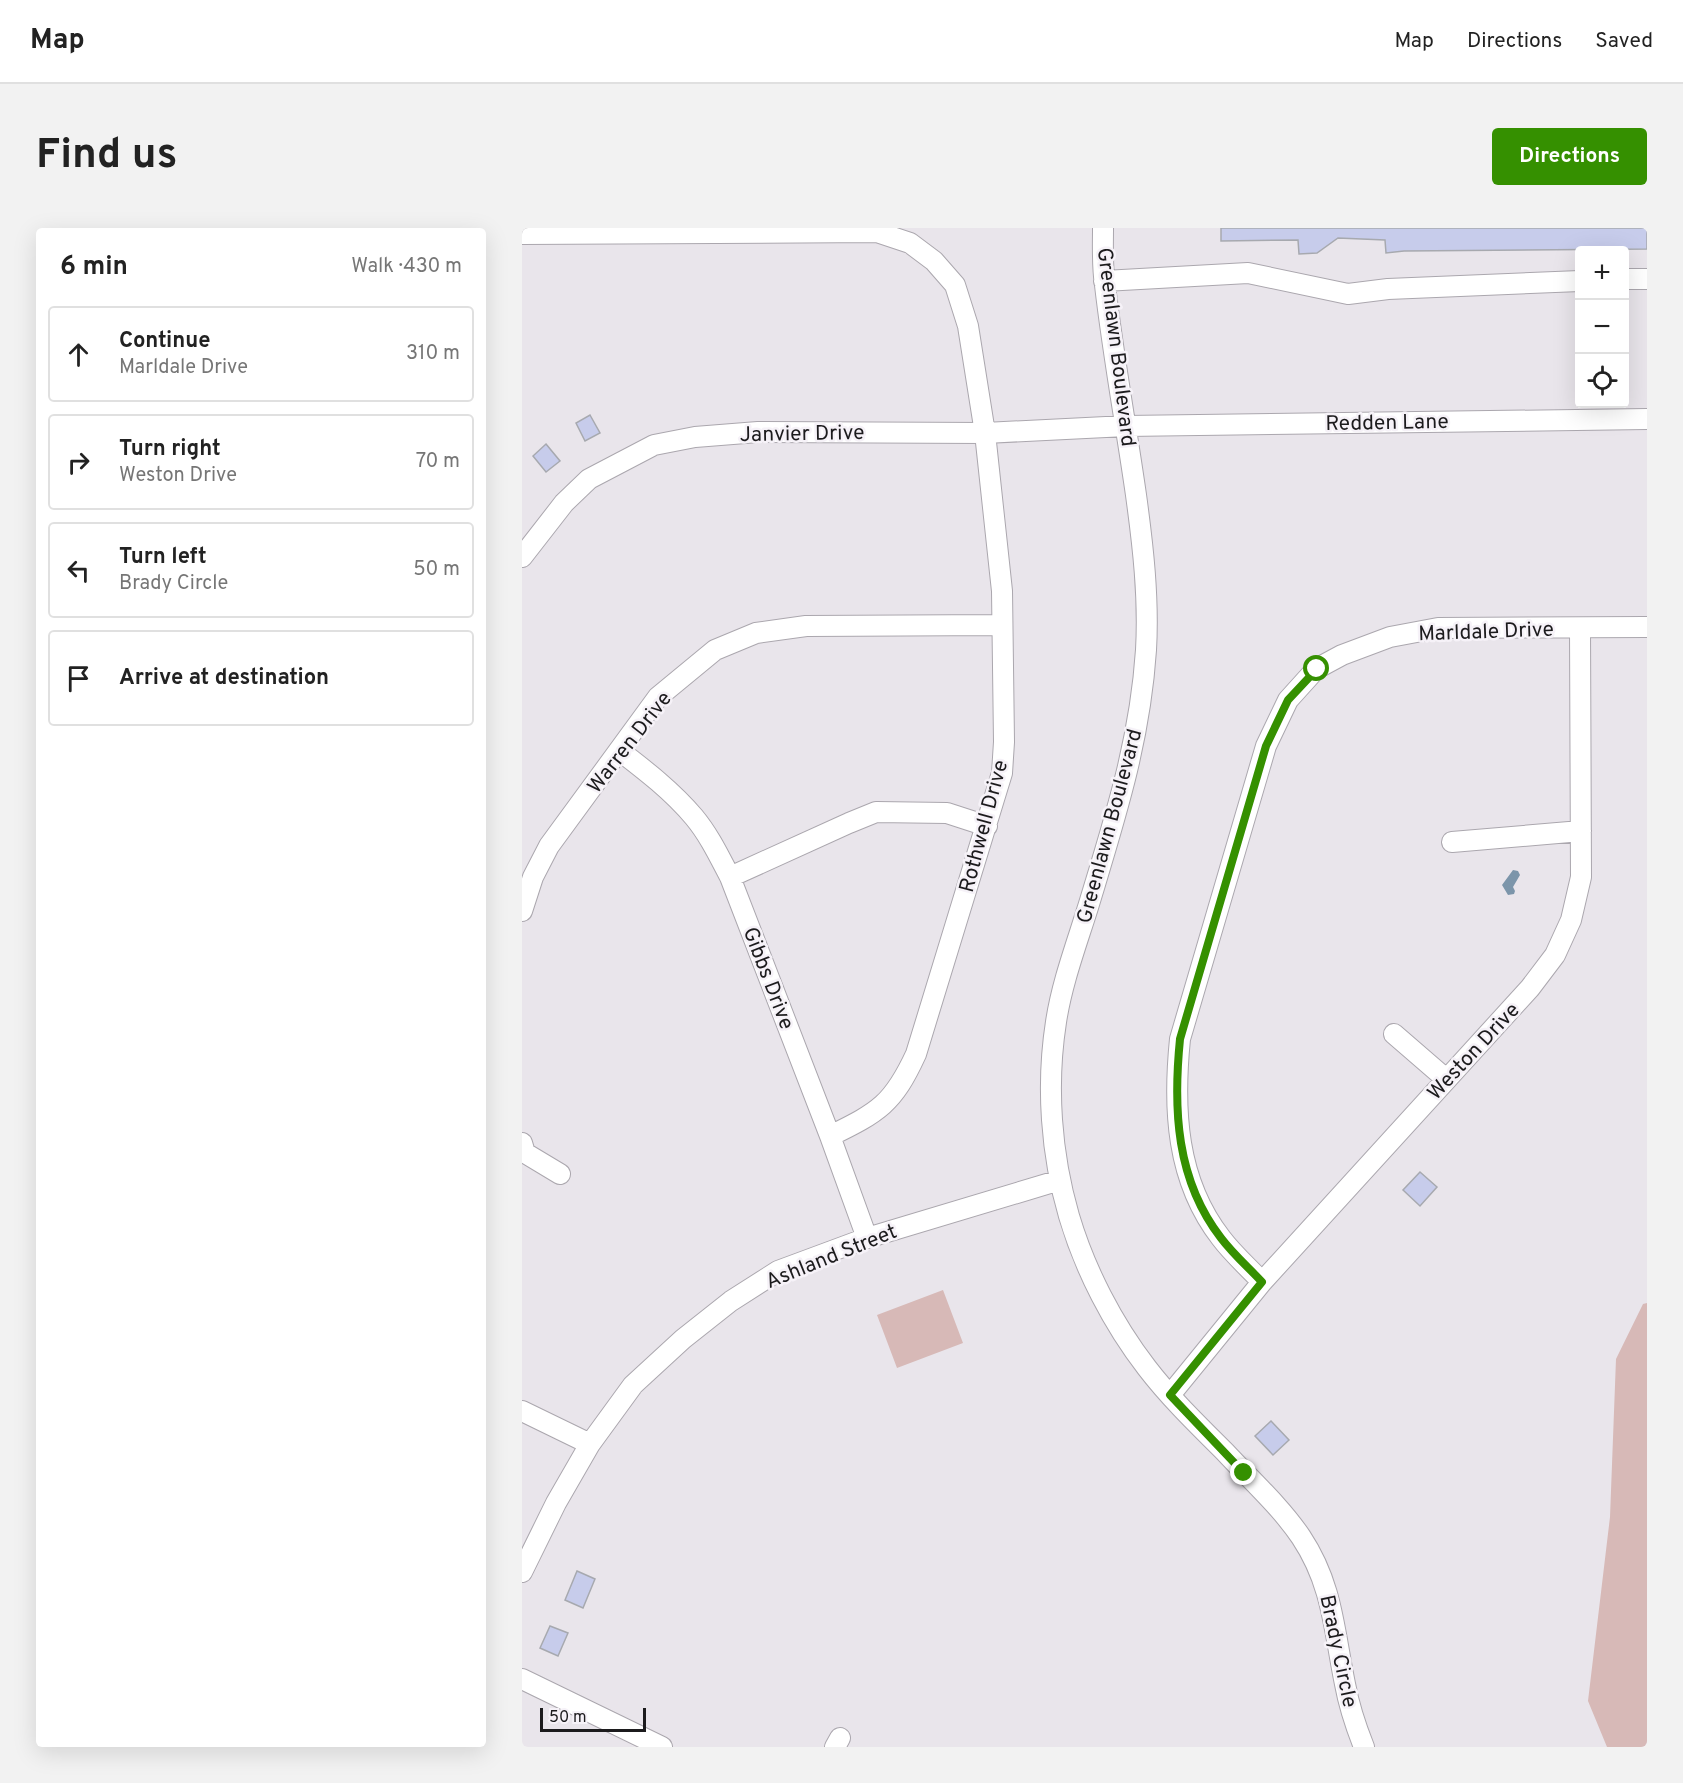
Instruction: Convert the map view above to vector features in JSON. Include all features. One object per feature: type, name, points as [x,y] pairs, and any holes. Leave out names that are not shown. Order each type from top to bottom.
[{"type":"street","name":"Greenlawn Boulevard","points":[[1103,228],[1104,281],[1145,569],[1146,636],[1143,681],[1135,737],[1123,793],[1056,1019],[1050,1091],[1052,1127],[1060,1180],[1073,1226],[1095,1282],[1129,1342],[1170,1395]]},
{"type":"street","name":"Rothwell Drive","points":[[522,234],[877,232],[910,243],[934,261],[955,285],[968,326],[985,433],[1002,591],[1004,742],[1002,773],[916,1054],[904,1081],[886,1104],[861,1121],[830,1136]]},
{"type":"street","points":[[1104,281],[1248,273],[1348,294],[1388,289],[1575,281]]},
{"type":"street","points":[[1629,279],[1647,279]]},
{"type":"street","name":"Redden Lane","points":[[1126,426],[1647,419]]},
{"type":"street","name":"Janvier Drive","points":[[522,557],[564,503],[590,479],[654,445],[695,437],[758,432],[985,433],[1126,426]]},
{"type":"street","name":"Warren Drive","points":[[522,911],[532,877],[549,846],[658,697],[715,650],[756,633],[806,626],[1002,625]]},
{"type":"street","name":"Marldale Drive","points":[[1262,1282],[1221,1239],[1199,1205],[1184,1166],[1177,1124],[1176,1081],[1180,1039],[1266,746],[1288,700],[1317,669],[1342,655],[1390,637],[1438,628],[1647,627]]},
{"type":"street","name":"Weston Drive","points":[[1170,1395],[1262,1282],[1530,988],[1555,955],[1571,920],[1581,877],[1580,628]]},
{"type":"street","name":"Gibbs Drive","points":[[620,751],[674,795],[712,843],[730,877],[867,1238]]},
{"type":"street","points":[[730,877],[876,812],[947,813],[987,825]]},
{"type":"street","points":[[1452,842],[1581,831]]},
{"type":"street","points":[[1394,1034],[1446,1079]]},
{"type":"street","points":[[522,1143],[525,1153],[560,1174]]},
{"type":"street","name":"Ashland Street","points":[[522,1572],[556,1503],[590,1444],[633,1385],[683,1338],[731,1301],[778,1271],[867,1238],[1060,1180]]},
{"type":"street","name":"Brady Circle","points":[[1170,1395],[1281,1512],[1302,1538],[1328,1591],[1345,1684],[1364,1747]]},
{"type":"street","points":[[522,1411],[590,1444]]},
{"type":"street","points":[[522,1679],[625,1739],[662,1747]]},
{"type":"shaded area","points":[[943,1290],[963,1343],[897,1368],[877,1315]]},
{"type":"shaded area","points":[[1647,1303],[1647,1747],[1607,1747],[1588,1701],[1610,1517],[1616,1359],[1643,1304]]},
{"type":"water","points":[[1513,870],[1518,871],[1520,875],[1513,887],[1514,894],[1508,895],[1502,885]]},
{"type":"building","points":[[1221,228],[1647,228],[1647,249],[1629,249],[1629,246],[1575,246],[1575,250],[1386,253],[1385,240],[1338,238],[1317,253],[1299,254],[1298,240],[1221,241]]},
{"type":"building","points":[[590,415],[600,433],[585,441],[576,423]]},
{"type":"building","points":[[546,444],[560,461],[546,472],[533,456]]},
{"type":"building","points":[[1420,1172],[1437,1187],[1420,1206],[1403,1190]]},
{"type":"building","points":[[1271,1421],[1289,1440],[1273,1455],[1255,1436]]},
{"type":"building","points":[[577,1571],[595,1579],[583,1608],[565,1600]]},
{"type":"building","points":[[550,1626],[568,1633],[558,1656],[540,1648]]},
{"type":"route","points":[[1244,1473],[1170,1395],[1262,1282],[1221,1239],[1199,1205],[1184,1166],[1177,1124],[1176,1081],[1180,1039],[1266,746],[1288,700],[1317,669]]}]
